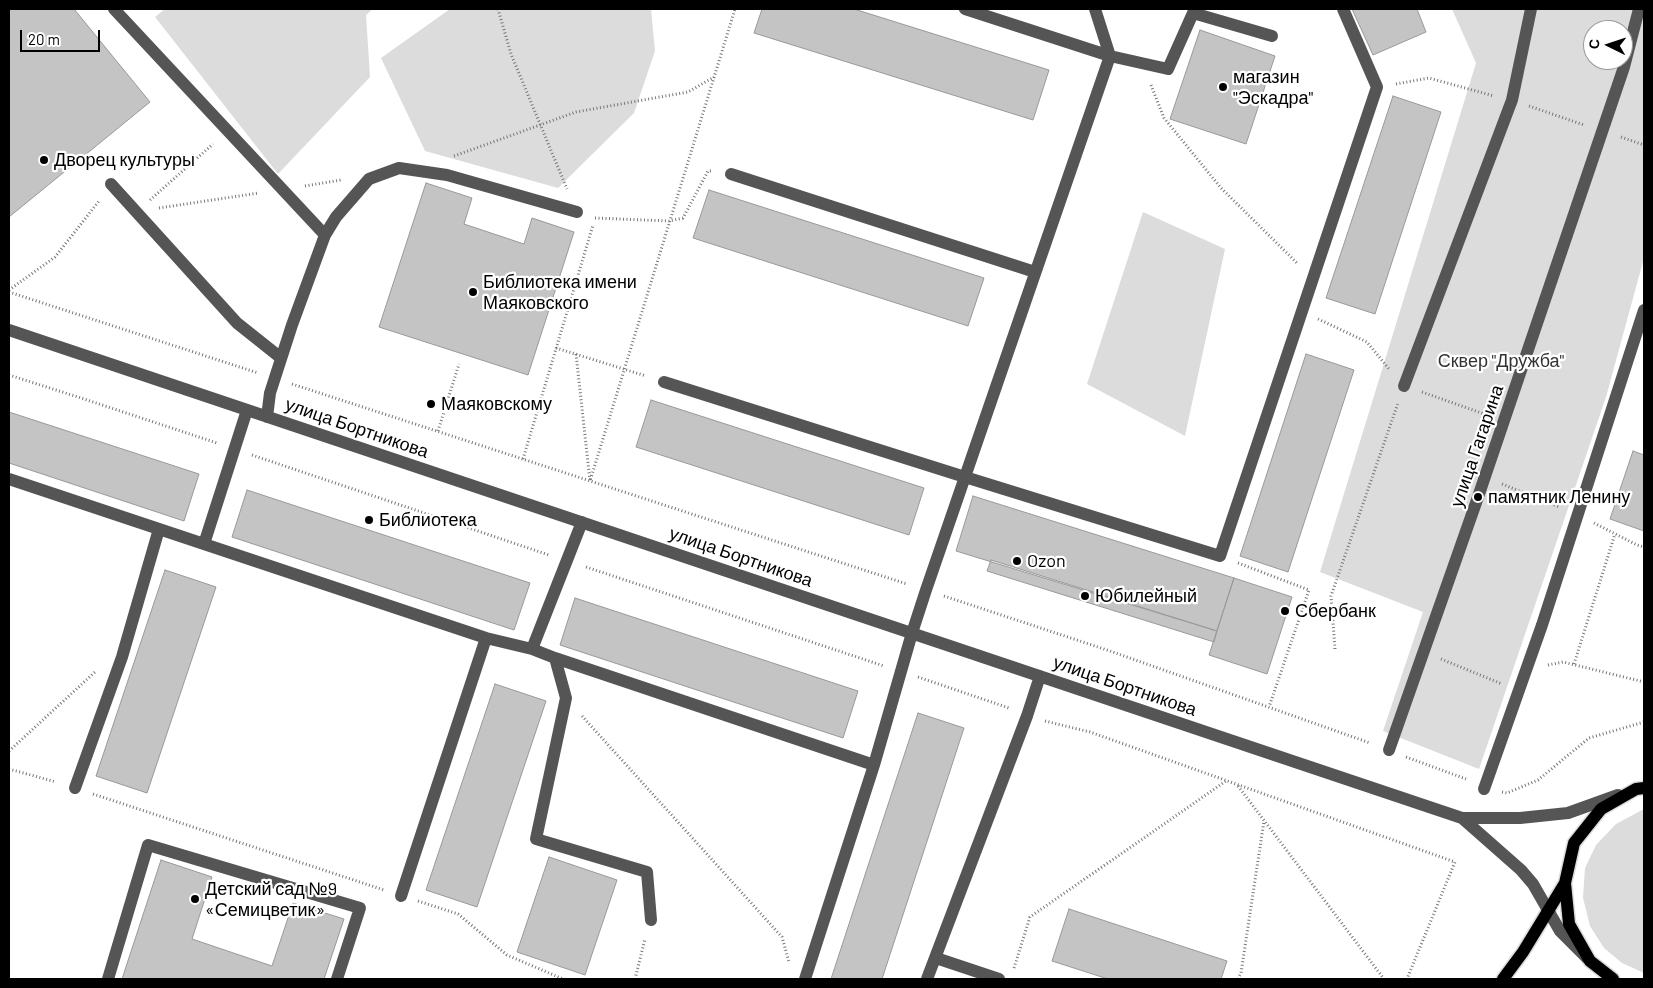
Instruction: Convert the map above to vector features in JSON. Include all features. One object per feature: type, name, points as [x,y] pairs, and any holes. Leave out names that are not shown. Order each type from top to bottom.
[{"type":"main road","points":[[1613,979],[1590,961],[1569,924],[1565,883],[1574,843],[1601,809],[1640,788]]},
{"type":"main road","points":[[1503,979],[1523,952],[1565,883]]},
{"type":"street","points":[[114,9],[325,235]]},
{"type":"street","points":[[965,9],[1110,56],[1168,69],[1194,13],[1272,36]]},
{"type":"street","points":[[805,979],[874,765],[926,590],[1110,56],[1095,9]]},
{"type":"street","points":[[664,382],[965,478],[1220,556],[1377,87],[1343,9]]},
{"type":"street","points":[[1404,386],[1512,100],[1531,9]]},
{"type":"street","name":"улица Гагарина","points":[[1389,750],[1485,478],[1624,67],[1639,9]]},
{"type":"street","points":[[267,417],[270,393],[281,358],[325,235],[336,217],[369,179],[399,168],[447,175],[577,212]]},
{"type":"street","points":[[731,174],[1035,272]]},
{"type":"street","points":[[112,184],[237,323],[281,358]]},
{"type":"street","points":[[1484,789],[1578,515],[1644,310]]},
{"type":"street","name":"улица Бортникова","points":[[9,330],[1462,818],[1520,818],[1568,813],[1640,788]]},
{"type":"street","points":[[204,544],[247,410]]},
{"type":"street","points":[[9,478],[486,638],[532,650],[874,765]]},
{"type":"street","points":[[532,650],[582,522]]},
{"type":"street","points":[[75,788],[122,657],[159,529]]},
{"type":"street","points":[[402,896],[486,638]]},
{"type":"street","points":[[555,658],[566,698],[536,839],[647,872],[651,920]]},
{"type":"street","points":[[927,979],[1027,716],[1040,676]]},
{"type":"street","name":"улица Бортникова","points":[[1462,818],[1521,870],[1533,884],[1560,931],[1590,961]]},
{"type":"street","points":[[108,979],[148,844],[360,908],[337,979]]},
{"type":"street","points":[[936,958],[999,979]]},
{"type":"path","points":[[498,9],[511,54],[577,212]]},
{"type":"path","points":[[590,481],[735,9]]},
{"type":"path","points":[[1142,63],[1164,118],[1221,188],[1297,263],[1310,286]]},
{"type":"path","points":[[450,157],[576,112],[688,92],[714,78]]},
{"type":"path","points":[[136,212],[228,131]]},
{"type":"path","points":[[523,459],[595,218],[669,221],[683,218],[708,170],[731,174]]},
{"type":"path","points":[[136,212],[342,180],[369,179]]},
{"type":"path","points":[[9,291],[55,257],[112,184]]},
{"type":"path","points":[[9,291],[1110,651],[1389,750],[1473,782],[1484,789],[1507,793],[1538,780],[1589,738],[1644,722]]},
{"type":"path","points":[[1301,314],[1323,321],[1367,342],[1404,386],[1504,420]]},
{"type":"path","points":[[556,348],[664,382]]},
{"type":"path","points":[[576,354],[590,481]]},
{"type":"path","points":[[438,431],[459,364]]},
{"type":"path","points":[[9,375],[1007,706],[1027,716],[1090,732],[1455,862],[1408,979]]},
{"type":"path","points":[[1335,649],[1331,596],[1404,386]]},
{"type":"path","points":[[1485,478],[1578,515],[1644,547]]},
{"type":"path","points":[[1574,664],[1615,534]]},
{"type":"path","points":[[1220,556],[1309,590],[1268,707]]},
{"type":"path","points":[[1424,652],[1519,691]]},
{"type":"path","points":[[9,751],[100,667],[122,657]]},
{"type":"path","points":[[1526,670],[1562,662],[1644,682]]},
{"type":"path","points":[[566,698],[782,936],[791,971]]},
{"type":"path","points":[[9,769],[75,788],[458,914],[507,955],[563,979]]},
{"type":"path","points":[[1013,970],[1030,917],[1226,781]]},
{"type":"path","points":[[1237,785],[1384,979]]},
{"type":"path","points":[[1238,979],[1241,973],[1264,821]]},
{"type":"path","points":[[634,979],[651,920]]},
{"type":"green space","points":[[165,9],[373,9],[366,15],[370,77],[278,174],[155,17]]},
{"type":"green space","points":[[450,9],[651,9],[655,51],[634,113],[558,188],[425,151],[381,58]]},
{"type":"green space","name":"Сквер \"Дружба\"","points":[[1452,9],[1644,9],[1644,258],[1606,397],[1479,769],[1383,731],[1423,612],[1320,572],[1476,63]]},
{"type":"green space","points":[[1143,212],[1225,249],[1185,436],[1087,384]]},
{"type":"green space","points":[[1644,810],[1644,973],[1622,963],[1604,948],[1590,926],[1583,898],[1585,868],[1596,845],[1616,824]]},
{"type":"building","name":"Дворец культуры","points":[[9,9],[74,9],[150,102],[9,217]]},
{"type":"building","points":[[762,9],[854,9],[1049,70],[1033,120],[754,33]]},
{"type":"building","points":[[1352,9],[1417,9],[1426,32],[1373,55]]},
{"type":"building","name":"магазин \"Эскадра\"","points":[[1200,30],[1275,56],[1246,144],[1170,119]]},
{"type":"building","points":[[1393,96],[1441,112],[1375,314],[1326,298]]},
{"type":"building","name":"Библиотека имени Маяковского","points":[[426,183],[472,198],[464,224],[524,244],[532,218],[574,232],[528,375],[379,327]]},
{"type":"building","points":[[709,190],[984,278],[968,326],[693,238]]},
{"type":"building","points":[[1306,354],[1354,370],[1288,572],[1240,556]]},
{"type":"building","points":[[651,400],[924,488],[909,535],[636,447]]},
{"type":"building","points":[[9,412],[199,474],[184,521],[9,463]]},
{"type":"building","points":[[1633,451],[1644,455],[1644,531],[1610,519]]},
{"type":"building","points":[[247,490],[530,583],[514,630],[232,537]]},
{"type":"building","points":[[973,496],[1234,578],[1217,631],[956,551]]},
{"type":"building","name":"Юбилейный","points":[[991,560],[1217,631],[1214,642],[987,571]]},
{"type":"building","points":[[165,570],[216,587],[147,793],[96,776]]},
{"type":"building","points":[[1234,578],[1292,597],[1267,674],[1209,655]]},
{"type":"building","points":[[575,598],[858,691],[843,738],[560,645]]},
{"type":"building","points":[[495,684],[546,701],[477,907],[426,890]]},
{"type":"building","points":[[918,713],[964,728],[882,979],[831,979]]},
{"type":"building","points":[[549,857],[617,880],[585,975],[517,952]]},
{"type":"building","points":[[161,860],[212,877],[192,939],[272,966],[293,903],[344,919],[324,979],[122,979]]},
{"type":"building","points":[[1069,909],[1227,961],[1221,979],[1108,979],[1052,961]]},
{"type":"place","name":"магазин \"Эскадра\"","points":[[1223,87]]},
{"type":"place","name":"Дворец культуры","points":[[44,160]]},
{"type":"place","name":"Библиотека имени Маяковского","points":[[473,292]]},
{"type":"place","name":"Маяковскому","points":[[431,404]]},
{"type":"place","name":"памятник Ленину","points":[[1478,497]]},
{"type":"place","name":"Библиотека","points":[[369,520]]},
{"type":"place","name":"Ozon","points":[[1017,561]]},
{"type":"place","name":"Юбилейный","points":[[1085,596]]},
{"type":"place","name":"Сбербанк","points":[[1285,611]]},
{"type":"place","name":"Детский сад №9 «Семицветик»","points":[[195,899]]}]
